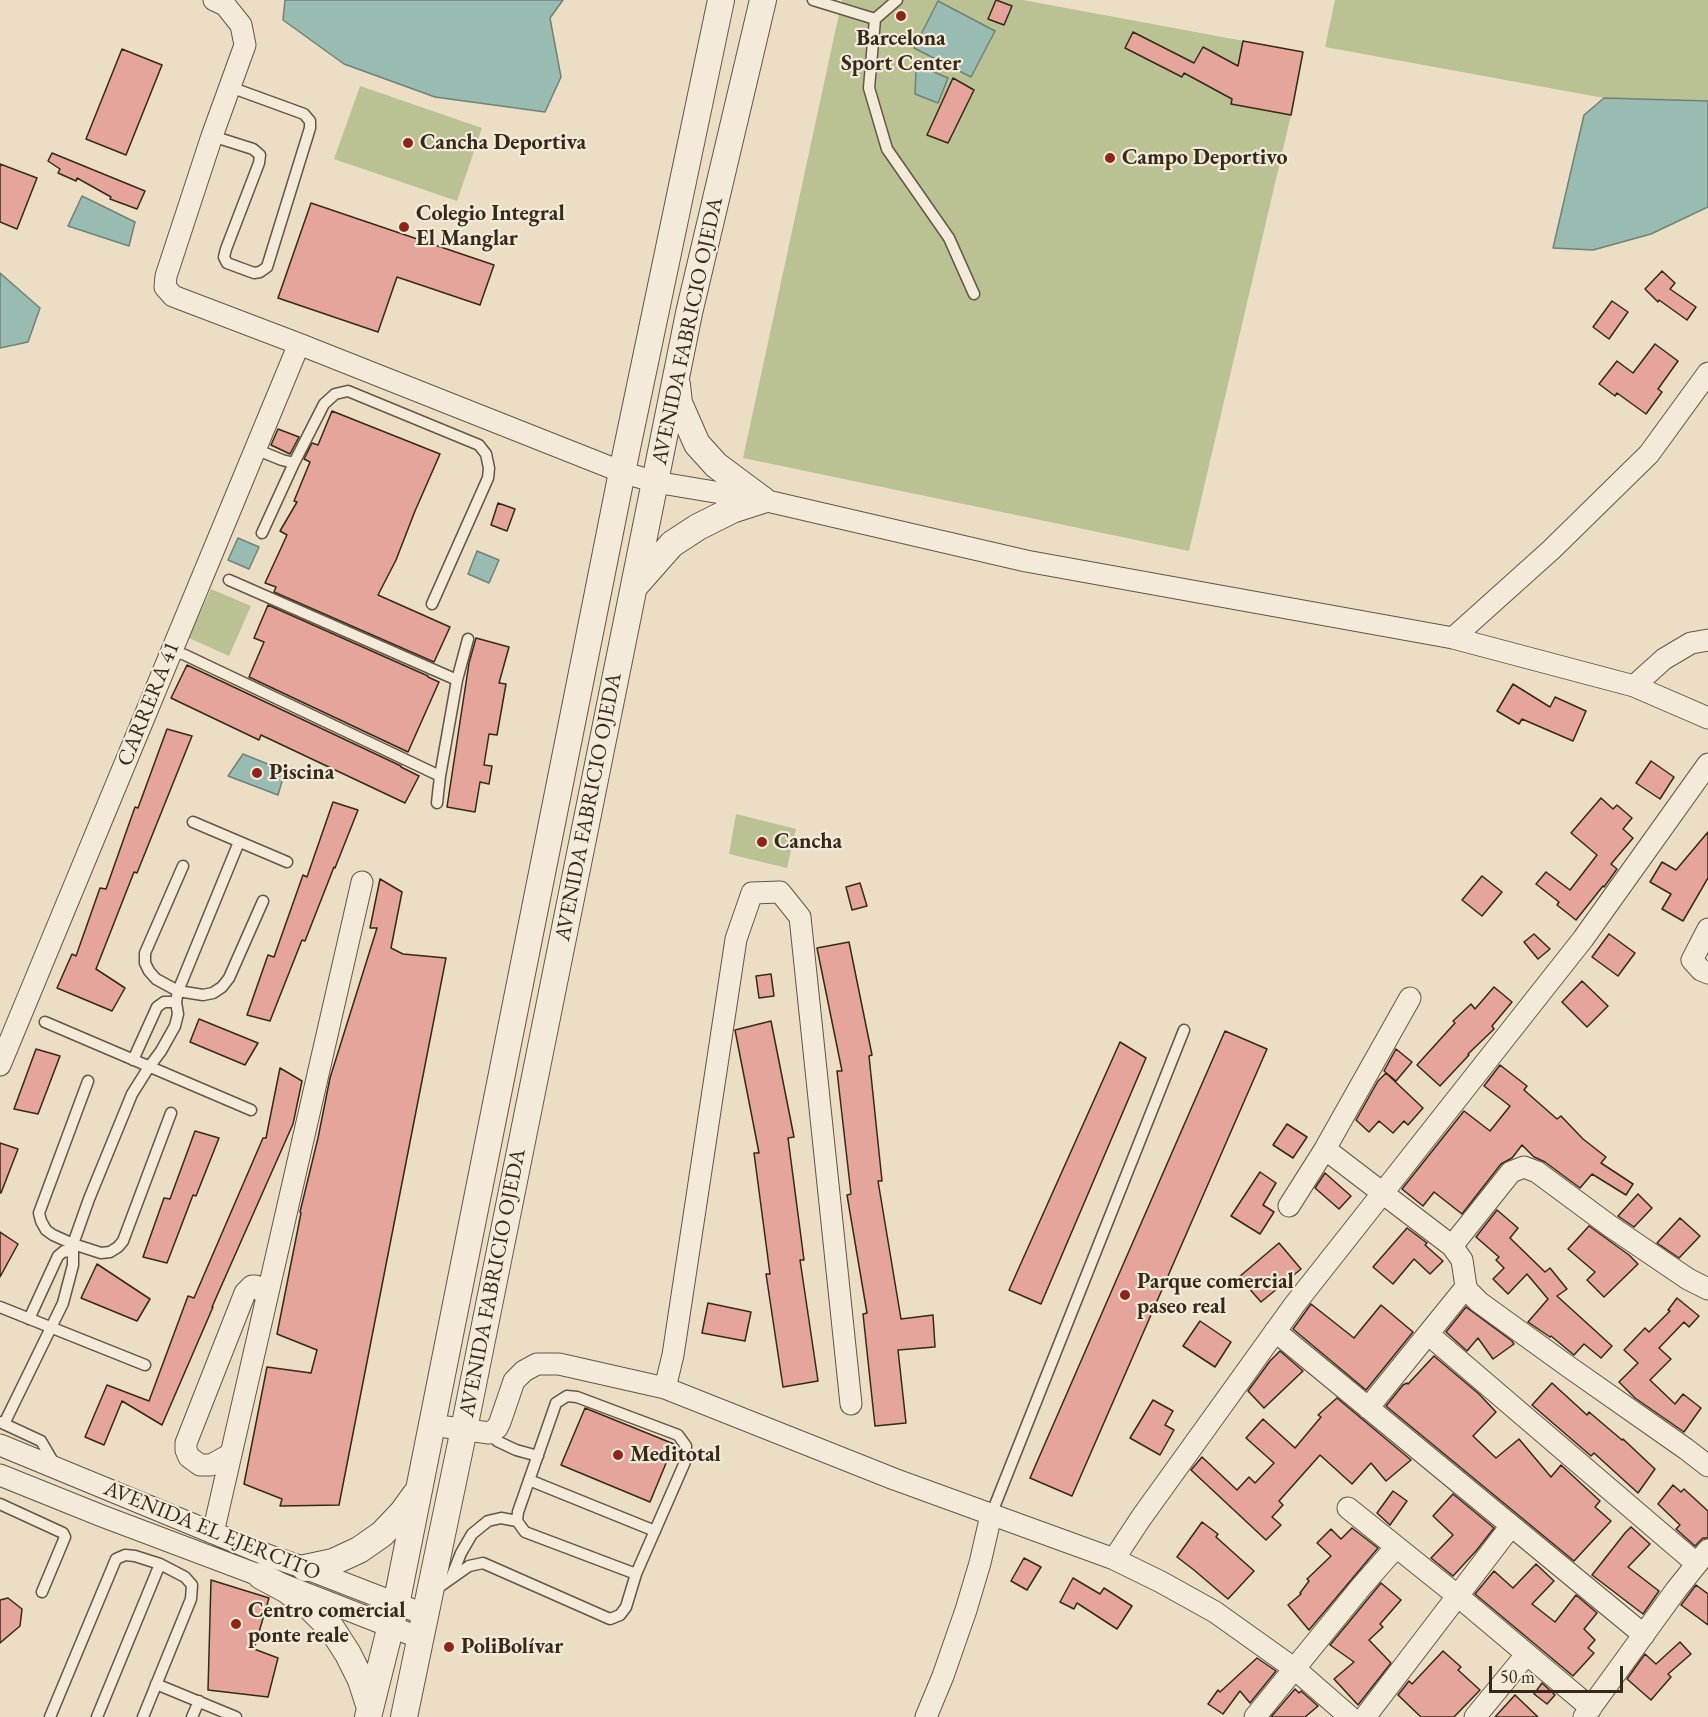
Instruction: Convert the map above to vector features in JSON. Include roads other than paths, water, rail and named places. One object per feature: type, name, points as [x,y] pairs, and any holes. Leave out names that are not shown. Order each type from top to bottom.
[{"type":"street","points":[[214,0],[225,5],[241,25],[245,45],[166,276],[165,287],[173,296],[622,472],[655,482],[763,500],[1026,561],[1454,638],[1634,686],[1708,718]]},
{"type":"street","name":"AVENIDA FABRICIO OJEDA","points":[[369,1713],[393,1615],[622,472],[722,0]]},
{"type":"street","name":"AVENIDA FABRICIO OJEDA","points":[[404,1717],[689,313],[763,0]]},
{"type":"street","name":"CARRERA 41","points":[[0,1065],[298,344]]},
{"type":"street","points":[[1454,638],[1551,550],[1649,454],[1708,373]]},
{"type":"street","points":[[676,377],[679,403],[697,444],[716,465],[763,500]]},
{"type":"street","points":[[634,587],[672,544],[732,510],[763,500]]},
{"type":"street","points":[[1634,686],[1664,659],[1691,643],[1708,640]]},
{"type":"street","points":[[1114,1559],[1275,1331],[1583,939],[1708,764]]},
{"type":"street","points":[[213,1533],[362,882]]},
{"type":"street","points":[[665,1388],[673,1355],[736,939],[752,893],[780,892],[800,917],[851,1404]]},
{"type":"street","points":[[1708,929],[1692,960],[1708,974]]},
{"type":"street","points":[[1289,1206],[1325,1149],[1410,998]]},
{"type":"street","points":[[1325,1149],[1452,1246],[1462,1260],[1466,1287],[1479,1302],[1708,1466]]},
{"type":"street","points":[[1452,1246],[1511,1173],[1524,1167],[1537,1172],[1610,1226],[1688,1279],[1708,1289]]},
{"type":"street","points":[[231,1454],[211,1466],[201,1465],[189,1457],[186,1443],[245,1293],[252,1286],[256,1286],[267,1296]]},
{"type":"street","points":[[1368,1407],[1466,1287]]},
{"type":"street","points":[[1275,1331],[1644,1635]]},
{"type":"street","points":[[1348,1508],[1458,1597],[1588,1712],[1702,1557],[1428,1334]]},
{"type":"street","points":[[432,1425],[489,1433],[497,1428],[500,1422],[514,1381],[524,1371],[537,1364],[559,1364],[665,1388],[883,1474],[1114,1559],[1215,1612],[1295,1669],[1350,1717]]},
{"type":"street","name":"AVENIDA EL EJERCITO","points":[[2,1431],[57,1468],[267,1555],[305,1568],[393,1615]]},
{"type":"street","name":"AVENIDA EL EJERCITO","points":[[0,1475],[261,1576],[393,1615],[425,1616]]},
{"type":"street","points":[[305,1568],[333,1562],[359,1550],[382,1534],[402,1513],[418,1489]]},
{"type":"street","points":[[926,1717],[966,1610],[991,1515]]},
{"type":"street","points":[[1365,1717],[1511,1526]]},
{"type":"street","points":[[1255,1717],[1360,1587],[1396,1547]]},
{"type":"street","points":[[261,1576],[295,1596],[332,1629],[362,1680],[369,1713]]},
{"type":"street","points":[[1475,1717],[1526,1655]]},
{"type":"street","points":[[380,1671],[392,1662],[400,1663],[410,1676],[410,1685]]},
{"type":"lane","points":[[813,0],[875,19]]},
{"type":"lane","points":[[897,0],[875,19],[869,88],[886,149],[949,238],[974,294]]},
{"type":"lane","points":[[212,136],[253,149],[260,155],[224,257],[227,263],[254,273],[260,272],[267,267],[310,128],[310,121],[304,114],[231,87]]},
{"type":"lane","points":[[262,532],[324,404],[335,394],[348,391],[479,445],[486,454],[489,468],[488,478],[432,604]]},
{"type":"lane","points":[[255,449],[294,463]]},
{"type":"lane","points":[[229,580],[457,680]]},
{"type":"lane","points":[[437,803],[457,680],[468,639]]},
{"type":"lane","points":[[171,650],[440,776]]},
{"type":"lane","points":[[193,822],[287,862]]},
{"type":"lane","points":[[2,1431],[63,1303],[73,1265],[73,1248],[88,1199],[132,1094],[175,1026],[178,1014],[177,996],[239,842]]},
{"type":"lane","points":[[177,996],[149,971],[145,963],[145,953],[183,866]]},
{"type":"lane","points":[[133,1060],[157,1007],[177,996],[213,993],[222,987],[229,978],[263,901]]},
{"type":"lane","points":[[45,1022],[251,1110]]},
{"type":"lane","points":[[991,1515],[1184,1030]]},
{"type":"lane","points":[[88,1081],[39,1213],[46,1230],[73,1248],[110,1252],[123,1241],[171,1113]]},
{"type":"lane","points":[[29,1319],[58,1256],[73,1248]]},
{"type":"lane","points":[[0,1307],[50,1329],[145,1365]]},
{"type":"lane","points":[[450,1578],[469,1566],[483,1563],[610,1619],[620,1615],[626,1607],[636,1574],[685,1462],[686,1446],[678,1435],[577,1397],[567,1396],[556,1403],[518,1512],[517,1521],[525,1532],[636,1574]]},
{"type":"lane","points":[[489,1433],[497,1441],[516,1450],[538,1456]]},
{"type":"lane","points":[[529,1480],[655,1531]]},
{"type":"lane","points":[[0,1504],[63,1533],[65,1537],[42,1592]]},
{"type":"lane","points":[[425,1616],[450,1578],[472,1534],[488,1521],[501,1518],[517,1521]]},
{"type":"lane","points":[[50,1717],[116,1559],[125,1554],[160,1564],[185,1577],[192,1585],[191,1599],[143,1717]]},
{"type":"lane","points":[[97,1717],[160,1564]]},
{"type":"lane","points":[[156,1684],[236,1717]]},
{"type":"lane","points":[[192,1717],[199,1701]]},
{"type":"water","points":[[285,0],[563,0],[550,18],[561,77],[545,112],[435,97],[344,64],[283,20]]},
{"type":"water","points":[[938,1],[995,31],[971,77],[914,48]]},
{"type":"water","points":[[921,66],[948,78],[938,103],[915,94],[916,70]]},
{"type":"water","points":[[1604,98],[1708,101],[1708,207],[1651,234],[1593,250],[1553,248],[1584,115]]},
{"type":"water","points":[[82,196],[135,222],[129,246],[68,226]]},
{"type":"water","points":[[0,273],[40,308],[28,342],[0,348]]},
{"type":"water","points":[[238,538],[259,547],[249,569],[228,560]]},
{"type":"water","points":[[477,551],[499,560],[489,583],[468,574]]},
{"type":"water","name":"Piscina","points":[[243,754],[285,771],[278,795],[228,776]]},
{"type":"place","name":"Barcelona Sport Center","points":[[901,16]]},
{"type":"place","name":"Cancha Deportiva","points":[[408,143]]},
{"type":"place","name":"Campo Deportivo","points":[[1110,158]]},
{"type":"place","name":"Colegio Integral El Manglar","points":[[404,227]]},
{"type":"place","name":"Piscina","points":[[257,773]]},
{"type":"place","name":"Cancha","points":[[762,842]]},
{"type":"place","name":"Parque comercial paseo real","points":[[1125,1295]]},
{"type":"place","name":"Meditotal","points":[[618,1455]]},
{"type":"place","name":"Centro comercial ponte reale","points":[[236,1624]]},
{"type":"place","name":"PoliBolívar","points":[[449,1647]]}]
